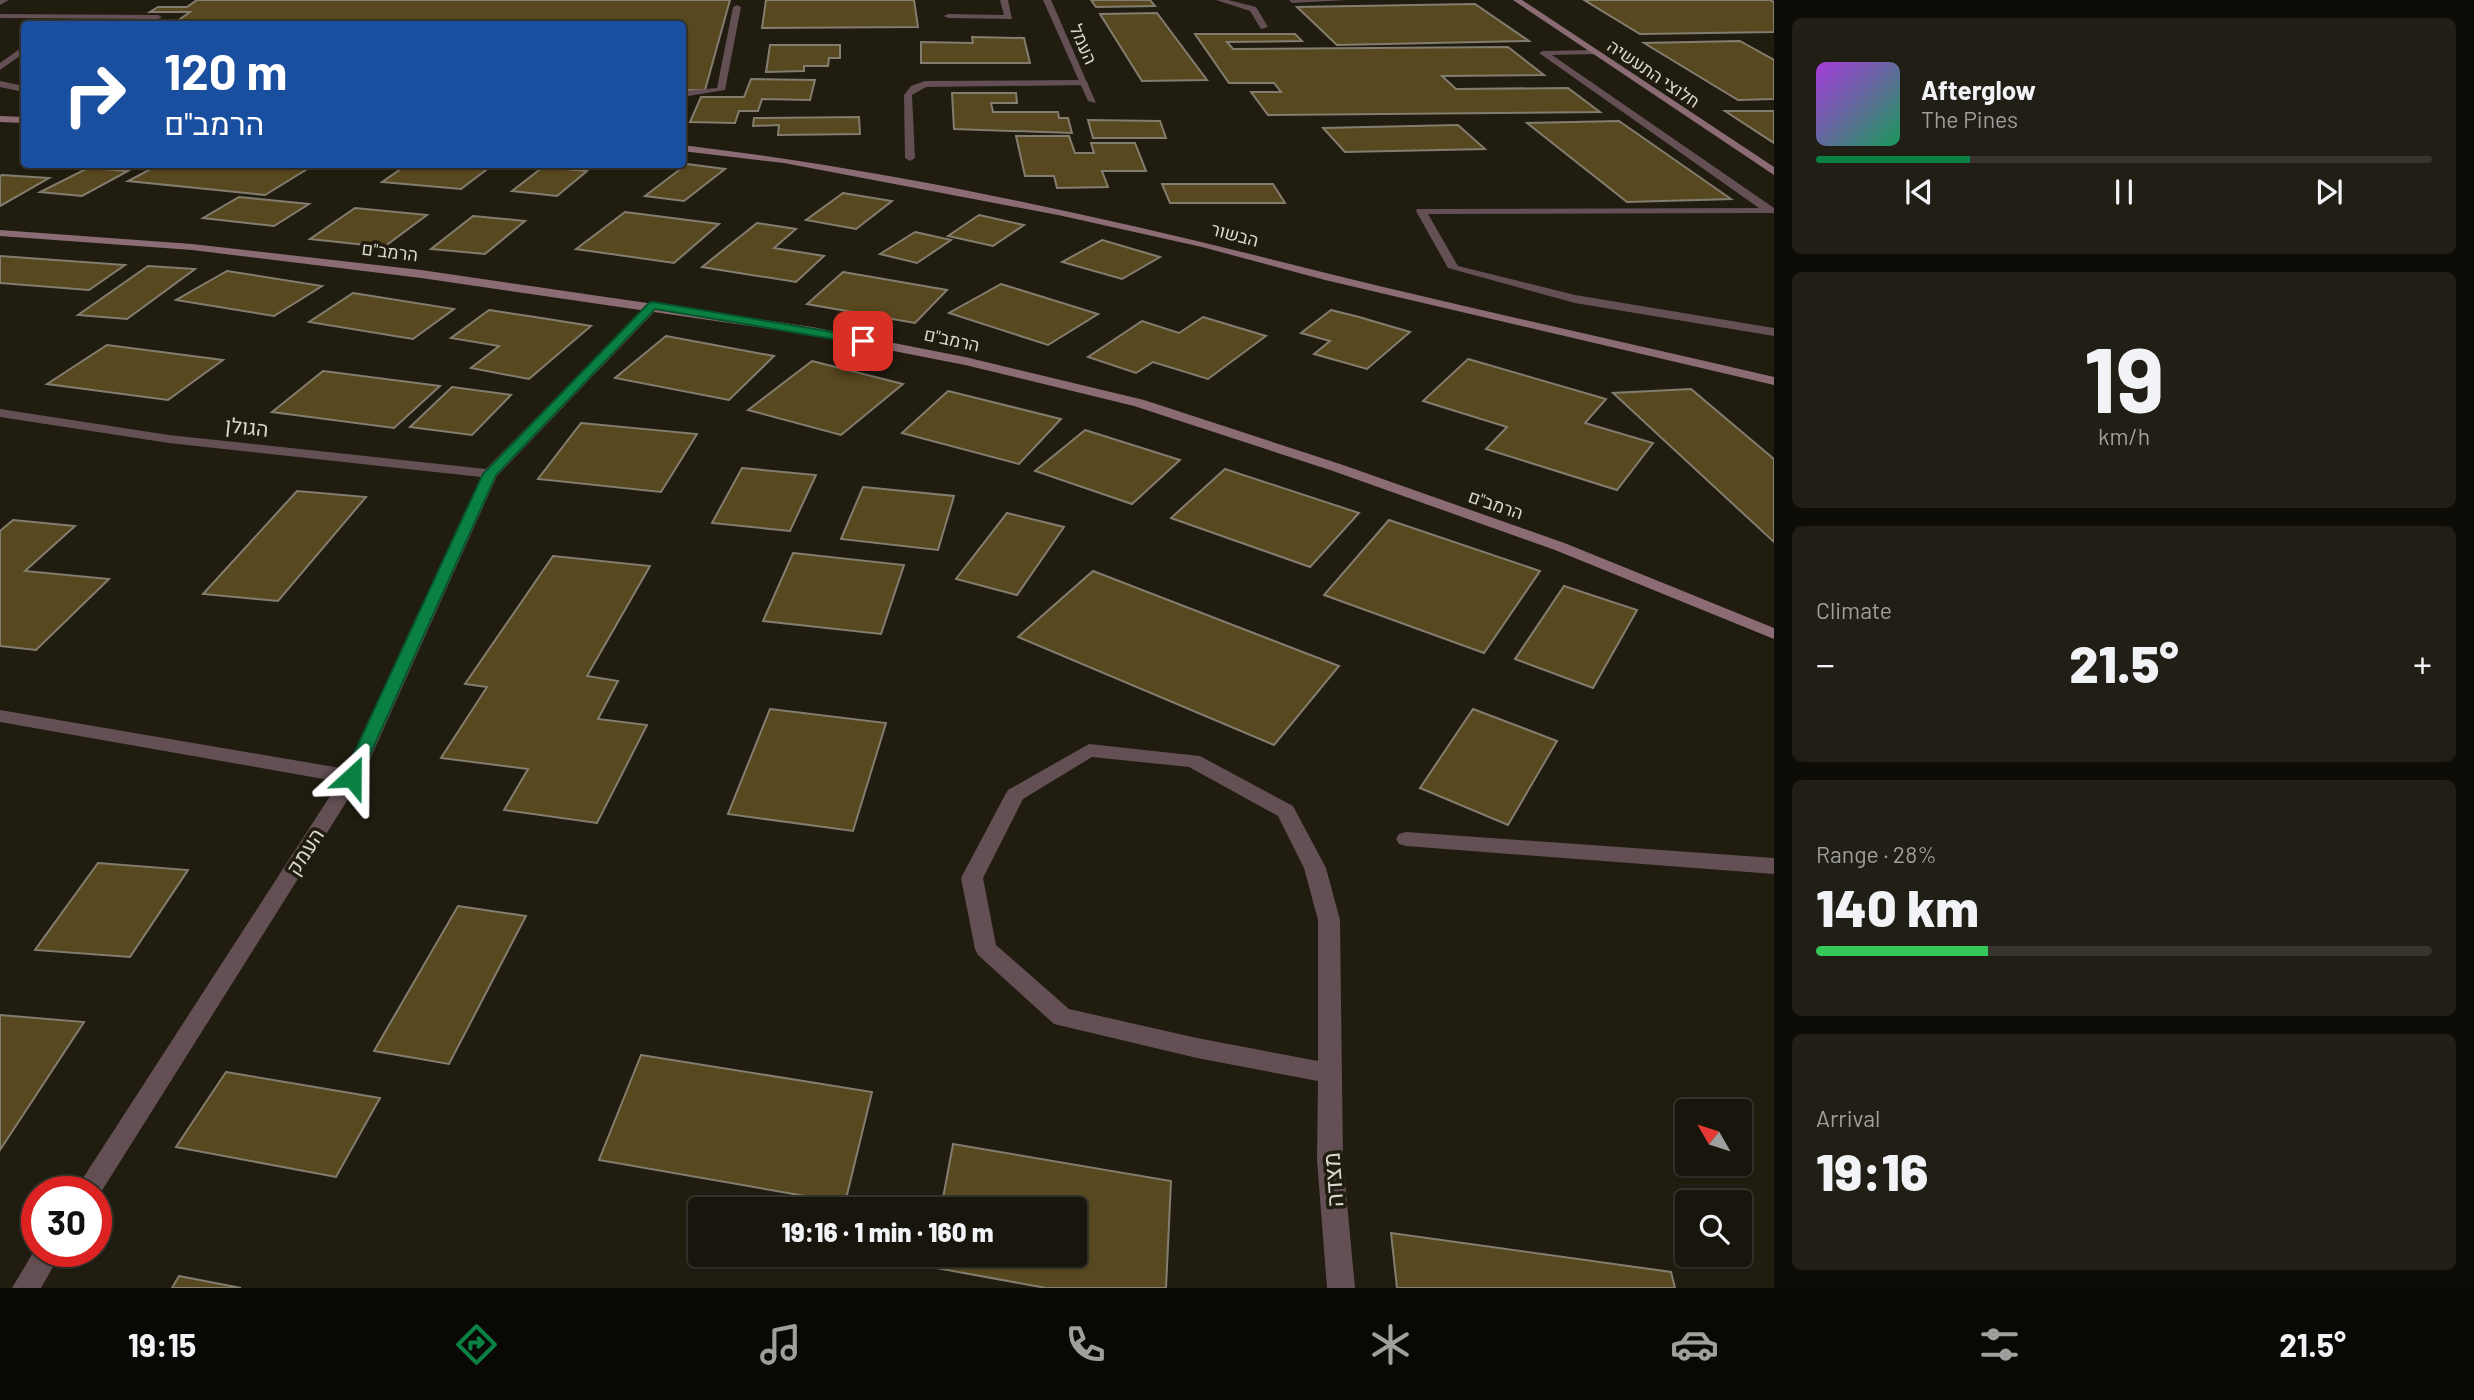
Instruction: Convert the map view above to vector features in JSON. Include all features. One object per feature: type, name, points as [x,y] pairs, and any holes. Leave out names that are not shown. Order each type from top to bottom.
[{"type":"street","points":[[0,3],[5,0]]},
{"type":"street","points":[[948,16],[1009,17],[1004,0]]},
{"type":"street","name":"העמל","points":[[1047,0],[1093,102]]},
{"type":"street","points":[[1220,0],[1254,9],[1264,27]]},
{"type":"street","points":[[1292,1],[1343,0]]},
{"type":"street","name":"חלוצי התעשיה","points":[[1517,0],[1774,172]]},
{"type":"street","points":[[686,94],[721,90],[737,6]]},
{"type":"street","points":[[0,16],[158,17]]},
{"type":"street","points":[[67,21],[75,16]]},
{"type":"street","points":[[0,67],[21,52]]},
{"type":"street","points":[[1594,52],[1543,53],[1772,211]]},
{"type":"street","points":[[910,158],[908,95],[914,88],[949,82],[1084,83]]},
{"type":"street","points":[[0,83],[21,88]]},
{"type":"street","points":[[0,119],[21,120]]},
{"type":"street","name":"הבשור","points":[[686,148],[784,160],[1058,212],[1204,244],[1325,276],[1774,381]]},
{"type":"street","points":[[1772,211],[1421,211],[1454,268],[1575,299],[1774,332]]},
{"type":"street","name":"הרמב\"ם","points":[[0,233],[192,247],[421,274],[812,331],[965,361],[1139,403],[1338,468],[1561,547],[1774,634]]},
{"type":"street","name":"העמק","points":[[97,1176],[352,777],[490,474],[653,306]]},
{"type":"street","name":"הגולן","points":[[0,413],[169,439],[490,474]]},
{"type":"street","points":[[0,716],[352,777]]},
{"type":"street","name":"מצדה","points":[[1330,1073],[1197,1048],[1062,1017],[986,949],[972,877],[1015,795],[1090,750],[1193,761],[1286,811],[1315,868],[1329,920],[1330,1073],[1330,1160],[1341,1288]]},
{"type":"street","points":[[1406,838],[1774,866]]},
{"type":"street","points":[[26,1288],[39,1267]]},
{"type":"building","points":[[197,0],[730,0],[705,90],[686,90],[686,21],[177,21],[190,12],[150,12],[158,7],[187,7]]},
{"type":"building","points":[[766,0],[914,0],[918,27],[762,28]]},
{"type":"building","points":[[1091,0],[1150,0],[1155,6],[1096,7]]},
{"type":"building","points":[[1584,0],[1770,0],[1774,2],[1774,32],[1640,34]]},
{"type":"building","points":[[1475,4],[1529,41],[1337,45],[1297,7]]},
{"type":"building","points":[[1157,13],[1207,80],[1142,81],[1100,14]]},
{"type":"building","points":[[1195,34],[1295,34],[1302,41],[1227,42],[1233,49],[1508,47],[1544,75],[1442,76],[1456,89],[1568,88],[1600,112],[1268,115],[1251,92],[1281,92],[1274,83],[1229,83]]},
{"type":"building","points":[[972,37],[1024,38],[1030,63],[921,63],[921,42],[973,43]]},
{"type":"building","points":[[1740,41],[1774,60],[1774,99],[1738,100],[1644,43]]},
{"type":"building","points":[[770,45],[840,45],[840,58],[829,58],[828,66],[804,66],[804,71],[766,72]]},
{"type":"building","points":[[751,79],[815,80],[810,100],[762,99],[758,111],[739,111],[735,123],[690,122],[701,97],[744,97]]},
{"type":"building","points":[[952,93],[1016,93],[1017,103],[991,103],[993,112],[1058,112],[1059,118],[1068,118],[1072,133],[954,129]]},
{"type":"building","points":[[1725,111],[1774,111],[1774,143]]},
{"type":"building","points":[[859,117],[860,134],[778,135],[779,125],[753,126],[754,118]]},
{"type":"building","points":[[1088,120],[1160,121],[1166,138],[1093,138]]},
{"type":"building","points":[[1619,121],[1731,199],[1627,202],[1527,123]]},
{"type":"building","points":[[1458,125],[1485,149],[1345,152],[1323,128]]},
{"type":"building","points":[[1016,136],[1069,136],[1075,153],[1094,153],[1091,143],[1135,143],[1146,171],[1102,171],[1108,187],[1057,188],[1054,176],[1025,176]]},
{"type":"building","points":[[686,165],[725,169],[684,201],[645,196],[682,168],[686,168]]},
{"type":"building","points":[[88,168],[128,171],[82,196],[40,192]]},
{"type":"building","points":[[152,168],[309,168],[265,195],[128,181]]},
{"type":"building","points":[[402,168],[489,168],[461,189],[382,182]]},
{"type":"building","points":[[542,168],[587,171],[557,196],[512,191]]},
{"type":"building","points":[[2,175],[49,178],[0,206]]},
{"type":"building","points":[[1162,184],[1273,184],[1285,203],[1170,203]]},
{"type":"building","points":[[843,193],[892,201],[856,229],[806,220]]},
{"type":"building","points":[[239,197],[309,204],[274,226],[203,218]]},
{"type":"building","points":[[355,208],[427,215],[384,247],[310,239]]},
{"type":"building","points":[[625,212],[719,224],[674,263],[576,249]]},
{"type":"building","points":[[979,215],[1024,225],[993,246],[948,236]]},
{"type":"building","points":[[473,216],[525,221],[485,254],[431,249]]},
{"type":"building","points":[[757,223],[796,229],[774,248],[824,256],[796,282],[702,267]]},
{"type":"building","points":[[915,232],[951,240],[917,263],[880,254]]},
{"type":"building","points":[[1102,240],[1160,257],[1122,279],[1062,262]]},
{"type":"building","points":[[0,256],[125,265],[89,290],[0,283]]},
{"type":"building","points":[[148,266],[195,269],[127,319],[78,315]]},
{"type":"building","points":[[227,271],[322,286],[274,316],[176,300]]},
{"type":"building","points":[[843,272],[947,290],[915,323],[807,304]]},
{"type":"building","points":[[1001,284],[1098,314],[1048,345],[949,313]]},
{"type":"building","points":[[353,293],[454,309],[413,339],[309,322]]},
{"type":"building","points":[[489,310],[591,326],[529,379],[471,368],[499,346],[451,338]]},
{"type":"building","points":[[1331,310],[1410,332],[1367,369],[1314,354],[1330,341],[1301,333]]},
{"type":"building","points":[[1203,317],[1266,336],[1208,379],[1153,362],[1136,373],[1088,357],[1142,321],[1179,333]]},
{"type":"building","points":[[666,336],[774,356],[729,400],[615,378]]},
{"type":"building","points":[[107,345],[223,360],[168,400],[47,384]]},
{"type":"building","points":[[1468,359],[1606,399],[1585,423],[1653,443],[1617,490],[1486,449],[1507,427],[1423,401]]},
{"type":"building","points":[[812,361],[903,384],[841,435],[748,410]]},
{"type":"building","points":[[323,371],[440,386],[394,428],[272,412]]},
{"type":"building","points":[[452,387],[511,395],[472,435],[410,427]]},
{"type":"building","points":[[1691,389],[1774,459],[1774,542],[1613,393]]},
{"type":"building","points":[[948,391],[1061,419],[1019,464],[902,433]]},
{"type":"building","points":[[581,423],[697,434],[661,492],[538,479]]},
{"type":"building","points":[[1085,430],[1180,460],[1132,504],[1035,471]]},
{"type":"building","points":[[742,468],[816,475],[790,531],[712,523]]},
{"type":"building","points":[[1225,469],[1359,513],[1310,567],[1171,518]]},
{"type":"building","points":[[863,487],[954,496],[938,550],[841,539]]},
{"type":"building","points":[[297,491],[366,497],[278,601],[203,594]]},
{"type":"building","points":[[1007,513],[1064,527],[1017,595],[956,579]]},
{"type":"building","points":[[13,520],[75,526],[25,571],[109,579],[36,650],[0,646],[0,531]]},
{"type":"building","points":[[1389,520],[1540,571],[1484,653],[1324,595]]},
{"type":"building","points":[[793,553],[904,565],[881,634],[763,621]]},
{"type":"building","points":[[553,556],[650,566],[587,676],[618,681],[598,719],[647,725],[597,823],[504,810],[528,769],[441,758],[487,687],[465,684]]},
{"type":"building","points":[[1093,571],[1339,666],[1274,745],[1018,637]]},
{"type":"building","points":[[1564,586],[1637,610],[1593,688],[1515,659]]},
{"type":"building","points":[[770,709],[886,723],[853,831],[728,814]]},
{"type":"building","points":[[1473,709],[1557,741],[1508,825],[1420,788]]},
{"type":"building","points":[[98,863],[188,870],[130,957],[35,950]]},
{"type":"building","points":[[458,906],[526,916],[449,1064],[374,1051]]},
{"type":"building","points":[[0,1015],[84,1022],[0,1150]]},
{"type":"building","points":[[641,1055],[872,1092],[846,1197],[811,1197],[599,1160]]},
{"type":"building","points":[[226,1072],[380,1098],[336,1177],[176,1147]]},
{"type":"building","points":[[953,1144],[1171,1181],[1166,1288],[1046,1288],[931,1267],[1087,1267],[1087,1197],[943,1197]]},
{"type":"building","points":[[1391,1233],[1671,1272],[1675,1288],[1397,1288]]},
{"type":"building","points":[[179,1276],[241,1288],[172,1288]]},
{"type":"route","points":[[352,777],[490,474],[653,306],[863,341]]}]
